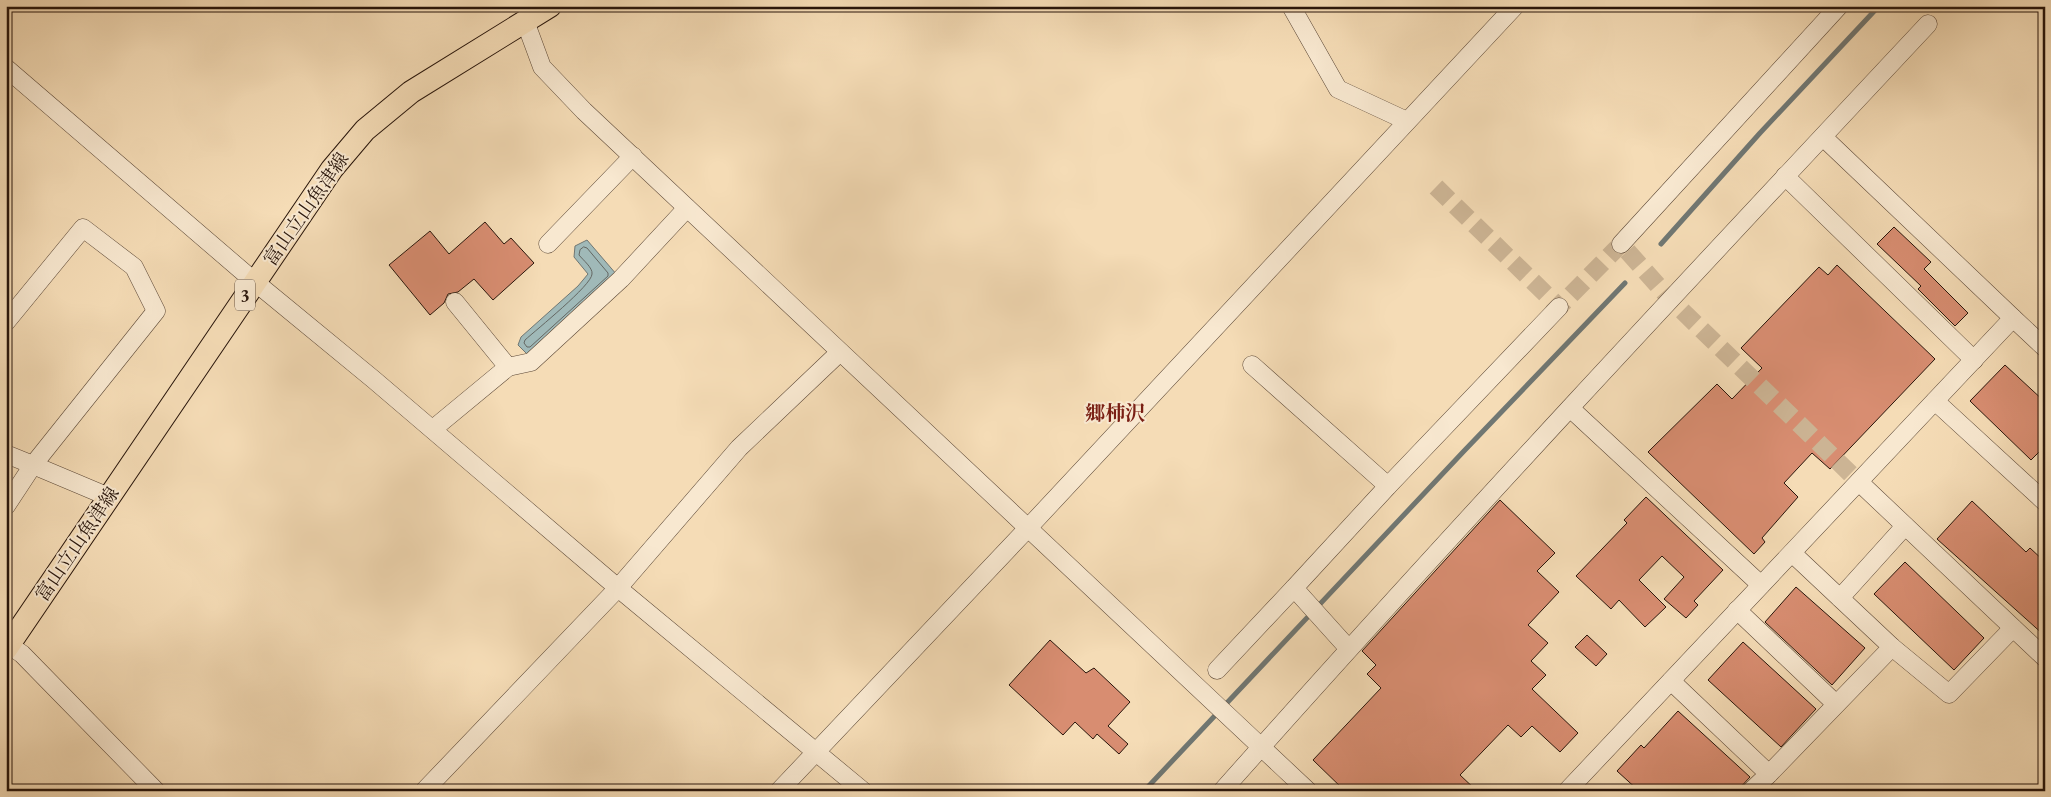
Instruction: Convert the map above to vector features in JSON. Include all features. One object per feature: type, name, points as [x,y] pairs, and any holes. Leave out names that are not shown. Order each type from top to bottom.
[{"type":"main road","name":"富山立山魚津線","points":[[7,645],[332,169],[365,130],[411,92],[523,14],[550,6]]},
{"type":"street","points":[[1291,6],[1338,89],[1407,121]]},
{"type":"street","points":[[779,791],[1028,528],[1515,6]]},
{"type":"street","points":[[1621,244],[1839,6]]},
{"type":"street","points":[[523,14],[542,67],[584,111],[1308,791]]},
{"type":"street","points":[[1222,791],[1348,648],[1928,24]]},
{"type":"street","points":[[6,68],[255,282],[433,429],[618,588],[816,750],[863,791]]},
{"type":"street","points":[[1822,136],[2045,348]]},
{"type":"street","points":[[548,244],[633,156]]},
{"type":"street","points":[[1785,176],[1974,360]]},
{"type":"street","points":[[433,429],[508,367],[531,362],[621,279],[688,208]]},
{"type":"street","points":[[6,322],[83,228],[134,267],[156,311],[33,465],[6,506]]},
{"type":"street","points":[[455,302],[508,367]]},
{"type":"street","points":[[1217,670],[1388,486],[1559,307]]},
{"type":"street","points":[[1567,791],[2013,318]]},
{"type":"street","points":[[424,791],[618,588],[739,448],[840,352]]},
{"type":"street","points":[[1252,365],[1388,486]]},
{"type":"street","points":[[1936,401],[2045,502]]},
{"type":"street","points":[[1570,408],[1761,585]]},
{"type":"street","points":[[6,454],[109,497]]},
{"type":"street","points":[[1859,482],[2045,658]]},
{"type":"street","points":[[1840,598],[1905,526]]},
{"type":"street","points":[[1792,552],[1892,647],[1950,694],[2013,628]]},
{"type":"street","points":[[1294,588],[1348,648]]},
{"type":"street","points":[[1737,610],[1836,704]]},
{"type":"street","points":[[7,645],[22,654],[156,791]]},
{"type":"street","points":[[1751,791],[1892,647]]},
{"type":"street","points":[[1671,681],[1769,774]]},
{"type":"path","points":[[2040,791],[2045,787]]},
{"type":"water","points":[[587,240],[617,275],[528,355],[518,345],[521,337],[578,286],[588,274],[574,257],[575,246]]},
{"type":"building","points":[[485,222],[504,244],[511,238],[534,263],[493,300],[474,279],[458,292],[448,294],[444,303],[430,315],[389,265],[430,231],[449,254]]},
{"type":"building","points":[[1894,227],[1931,262],[1924,269],[1968,313],[1955,326],[1918,289],[1921,286],[1877,244]]},
{"type":"building","points":[[1837,265],[1935,359],[1830,469],[1812,453],[1784,483],[1798,497],[1762,538],[1765,542],[1754,554],[1648,452],[1717,384],[1732,399],[1762,368],[1741,348],[1819,267],[1828,275]]},
{"type":"building","points":[[2005,365],[2045,402],[2045,446],[2031,460],[1970,401]]},
{"type":"building","points":[[1646,497],[1723,570],[1694,601],[1698,605],[1686,618],[1664,599],[1684,577],[1662,556],[1639,580],[1666,607],[1645,627],[1619,600],[1611,609],[1576,576],[1627,523],[1624,520]]},
{"type":"building","points":[[1500,500],[1555,553],[1537,571],[1559,592],[1528,625],[1548,643],[1531,661],[1546,675],[1532,689],[1578,733],[1560,752],[1532,726],[1521,737],[1508,725],[1460,775],[1477,791],[1345,791],[1313,760],[1381,688],[1367,674],[1376,665],[1362,651]]},
{"type":"building","points":[[1972,501],[2026,552],[2030,548],[2045,562],[2045,636],[1937,539]]},
{"type":"building","points":[[1905,562],[1984,638],[1954,670],[1874,594]]},
{"type":"building","points":[[1796,587],[1865,648],[1832,685],[1765,622]]},
{"type":"building","points":[[1587,635],[1607,654],[1596,666],[1575,647]]},
{"type":"building","points":[[1050,640],[1086,673],[1094,668],[1130,702],[1108,726],[1128,744],[1119,754],[1097,734],[1093,739],[1075,722],[1063,735],[1009,685]]},
{"type":"building","points":[[1743,642],[1816,709],[1781,747],[1708,680]]},
{"type":"building","points":[[1678,711],[1750,777],[1737,791],[1639,791],[1617,771],[1641,745],[1644,748]]},
{"type":"waterway","points":[[1661,244],[1760,133],[1879,6]]},
{"type":"waterway","points":[[1144,791],[1625,283]]},
{"type":"tunnel","points":[[1436,187],[1559,307],[1621,244],[1670,299],[1859,482]]},
{"type":"district","name":"郷柿沢","points":[[1115,413]]}]
